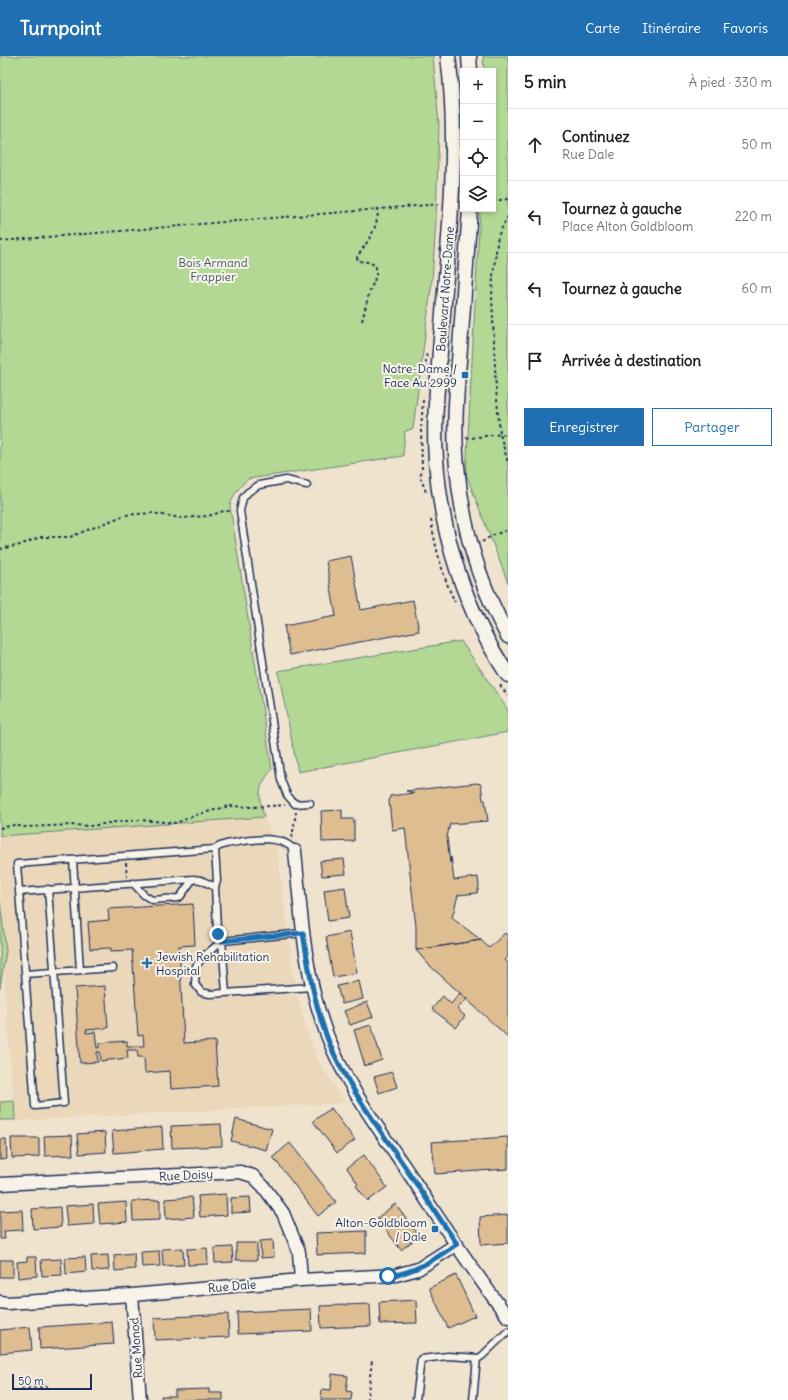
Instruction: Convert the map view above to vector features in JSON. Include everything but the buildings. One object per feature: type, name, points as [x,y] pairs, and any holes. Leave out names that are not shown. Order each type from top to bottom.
[{"type":"street","name":"Boulevard Notre-Dame","points":[[448,56],[453,106],[453,157],[451,208],[435,430],[437,468],[444,520],[459,576],[481,627],[508,676]]},
{"type":"street","points":[[469,56],[470,68]]},
{"type":"street","name":"Boulevard Notre-Dame","points":[[470,212],[456,405],[455,434],[457,466],[462,506],[472,550],[490,600],[508,636]]},
{"type":"street","points":[[292,848],[303,933],[312,987],[318,1010],[331,1046],[355,1092],[508,1317]]},
{"type":"street","name":"Rue Doisy","points":[[0,1184],[240,1172],[253,1176],[263,1186],[283,1213],[299,1252],[301,1280]]},
{"type":"street","name":"Rue Dale","points":[[0,1302],[7,1303],[132,1295],[301,1280],[404,1274],[422,1267],[457,1244]]},
{"type":"street","name":"Rue Monod","points":[[132,1295],[140,1400]]},
{"type":"lane","points":[[306,484],[286,480],[259,485],[248,492],[243,498],[240,511],[281,780],[287,795],[294,804],[310,802]]},
{"type":"lane","points":[[48,890],[64,1103],[35,1106],[18,864],[215,849],[226,844],[266,840],[278,840],[292,848]]},
{"type":"lane","points":[[215,849],[217,929],[222,941],[226,993]]},
{"type":"lane","points":[[73,860],[80,970]]},
{"type":"lane","points":[[19,892],[193,879],[201,880],[215,887]]},
{"type":"lane","points":[[130,884],[148,899],[155,900],[180,897],[193,879]]},
{"type":"lane","points":[[303,933],[222,941],[198,963],[195,969],[195,984],[198,990],[203,993],[210,994],[312,987]]},
{"type":"lane","points":[[25,974],[113,968]]},
{"type":"lane","points":[[416,1400],[421,1359],[448,1356],[477,1358],[482,1356],[508,1330]]},
{"type":"lane","points":[[473,1400],[477,1358]]},
{"type":"path","points":[[496,201],[508,199]]},
{"type":"path","points":[[0,241],[442,204]]},
{"type":"path","points":[[362,321],[369,293],[376,276],[376,266],[369,262],[358,261],[357,257],[372,235],[378,220],[378,209]]},
{"type":"path","points":[[508,216],[498,236],[492,296],[496,389],[500,434],[508,463]]},
{"type":"path","points":[[420,430],[422,470],[420,476],[427,496]]},
{"type":"path","points":[[462,438],[479,438],[500,434],[508,435]]},
{"type":"path","points":[[0,549],[20,545],[40,537],[70,537],[125,515],[152,513],[181,518],[208,516],[224,511],[240,511]]},
{"type":"path","points":[[430,518],[435,540]]},
{"type":"path","points":[[477,543],[500,532],[508,530]]},
{"type":"path","points":[[0,828],[14,825],[90,826],[141,820],[176,822],[229,806],[254,807],[294,804],[295,820],[292,848]]},
{"type":"path","points":[[126,856],[130,884]]},
{"type":"path","points":[[367,1400],[372,1361]]},
{"type":"path","points":[[20,1389],[50,1386]]},
{"type":"shaded area","name":"Jewish Rehabilitation Hospital","points":[[264,817],[277,848],[296,991],[310,1040],[318,1060],[345,1103],[15,1121],[0,930],[0,836]]},
{"type":"green space","name":"Bois Armand Frappier","points":[[0,56],[433,56],[439,124],[436,221],[432,281],[413,429],[405,431],[403,456],[248,479],[237,491],[230,506],[272,769],[261,787],[260,792],[264,817],[0,836]]},
{"type":"green space","points":[[483,56],[508,56],[508,583],[466,474],[480,212],[496,212],[496,68],[484,68]]},
{"type":"green space","points":[[461,641],[508,710],[508,732],[298,772],[278,671]]},
{"type":"green space","points":[[0,901],[6,951],[0,988]]},
{"type":"green space","points":[[14,1101],[15,1120],[0,1120],[0,1102]]},
{"type":"place","name":"Notre-Dame / Face Au 2999","points":[[465,375]]},
{"type":"place","name":"Jewish Rehabilitation Hospital","points":[[147,963]]},
{"type":"place","name":"Alton-Goldbloom / Dale","points":[[435,1229]]},
{"type":"route","points":[[218,934],[222,941],[303,933],[316,1002],[331,1046],[355,1092],[457,1244],[418,1269],[404,1274],[388,1276]]}]
